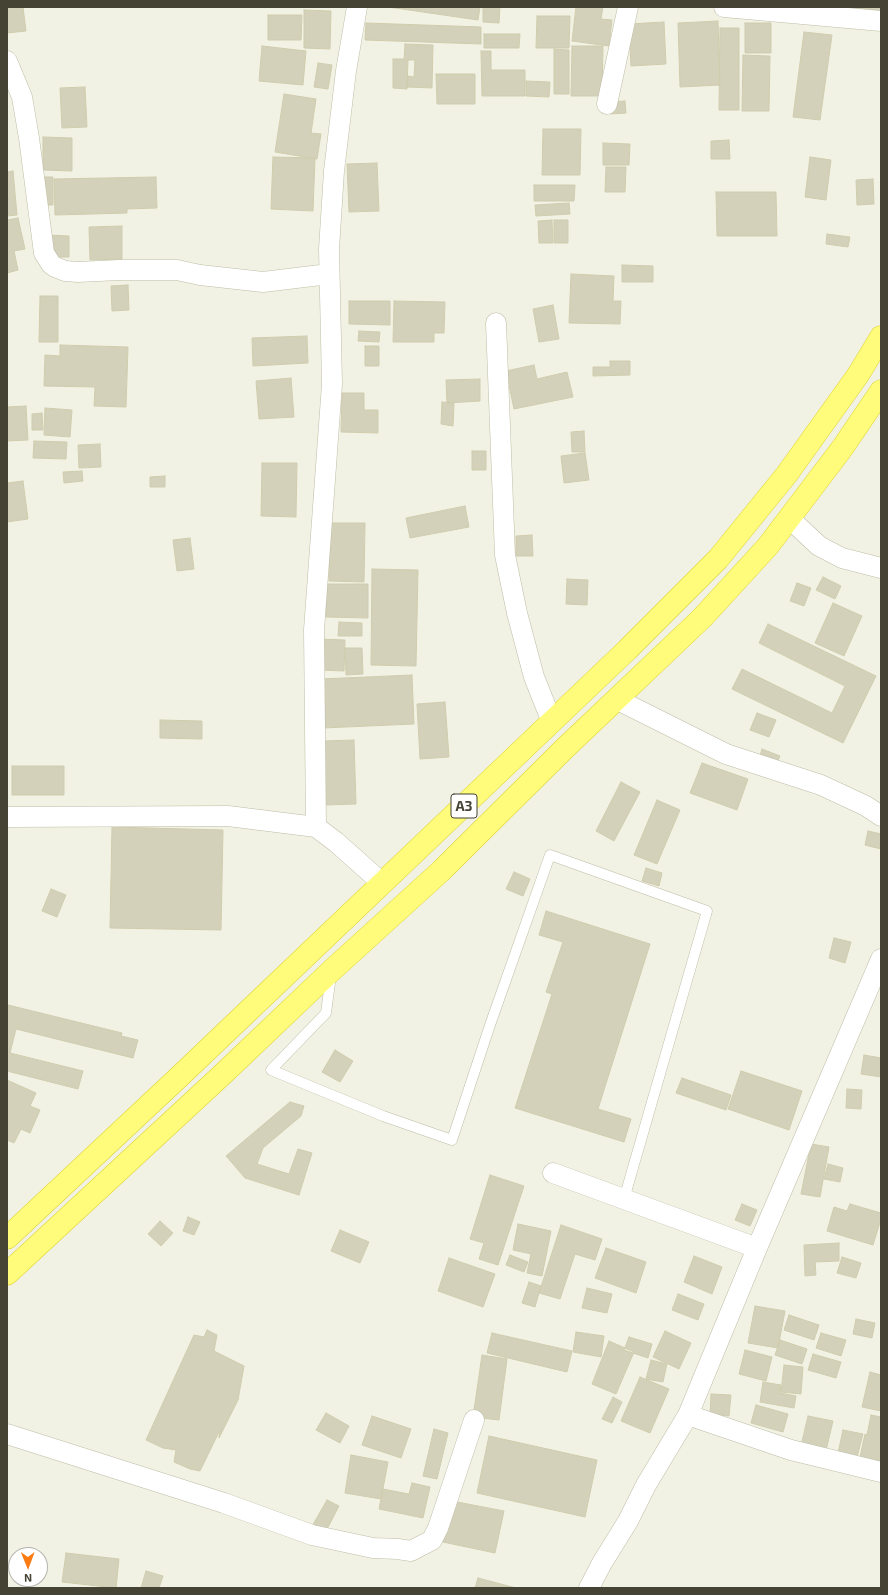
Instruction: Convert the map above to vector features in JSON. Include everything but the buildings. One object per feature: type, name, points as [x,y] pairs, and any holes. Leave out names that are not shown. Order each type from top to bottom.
[{"type":"highway","name":"A3","points":[[7,1238],[180,1076],[552,722],[718,559],[787,474],[858,375],[881,337]]},
{"type":"highway","name":"A3","points":[[7,1274],[440,871],[564,748],[702,618],[768,546],[843,447],[881,391]]},
{"type":"street","points":[[316,827],[314,630],[332,384],[329,249],[334,171],[346,71],[357,7]]},
{"type":"street","points":[[606,104],[628,7]]},
{"type":"street","points":[[724,7],[881,21]]},
{"type":"street","points":[[7,61],[22,97],[29,138],[44,253],[55,268],[65,271],[78,272],[177,270],[200,275],[263,282],[329,274]]},
{"type":"street","points":[[496,323],[505,555],[517,612],[534,677],[552,722]]},
{"type":"street","points":[[789,518],[819,546],[842,558],[881,568]]},
{"type":"street","points":[[616,699],[726,754],[821,785],[866,806],[881,816]]},
{"type":"street","points":[[7,817],[228,816],[316,827],[336,842],[382,883]]},
{"type":"street","points":[[589,1588],[602,1563],[628,1521],[646,1485],[688,1414],[881,958]]},
{"type":"street","points":[[553,1173],[757,1248]]},
{"type":"street","points":[[688,1414],[791,1450],[881,1472]]},
{"type":"street","points":[[7,1434],[216,1501],[312,1535],[373,1548],[411,1551],[432,1540],[438,1528],[474,1420]]},
{"type":"lane","points":[[331,971],[326,1013],[271,1070],[383,1116],[452,1140],[490,1025],[550,854],[707,911],[624,1199]]}]
